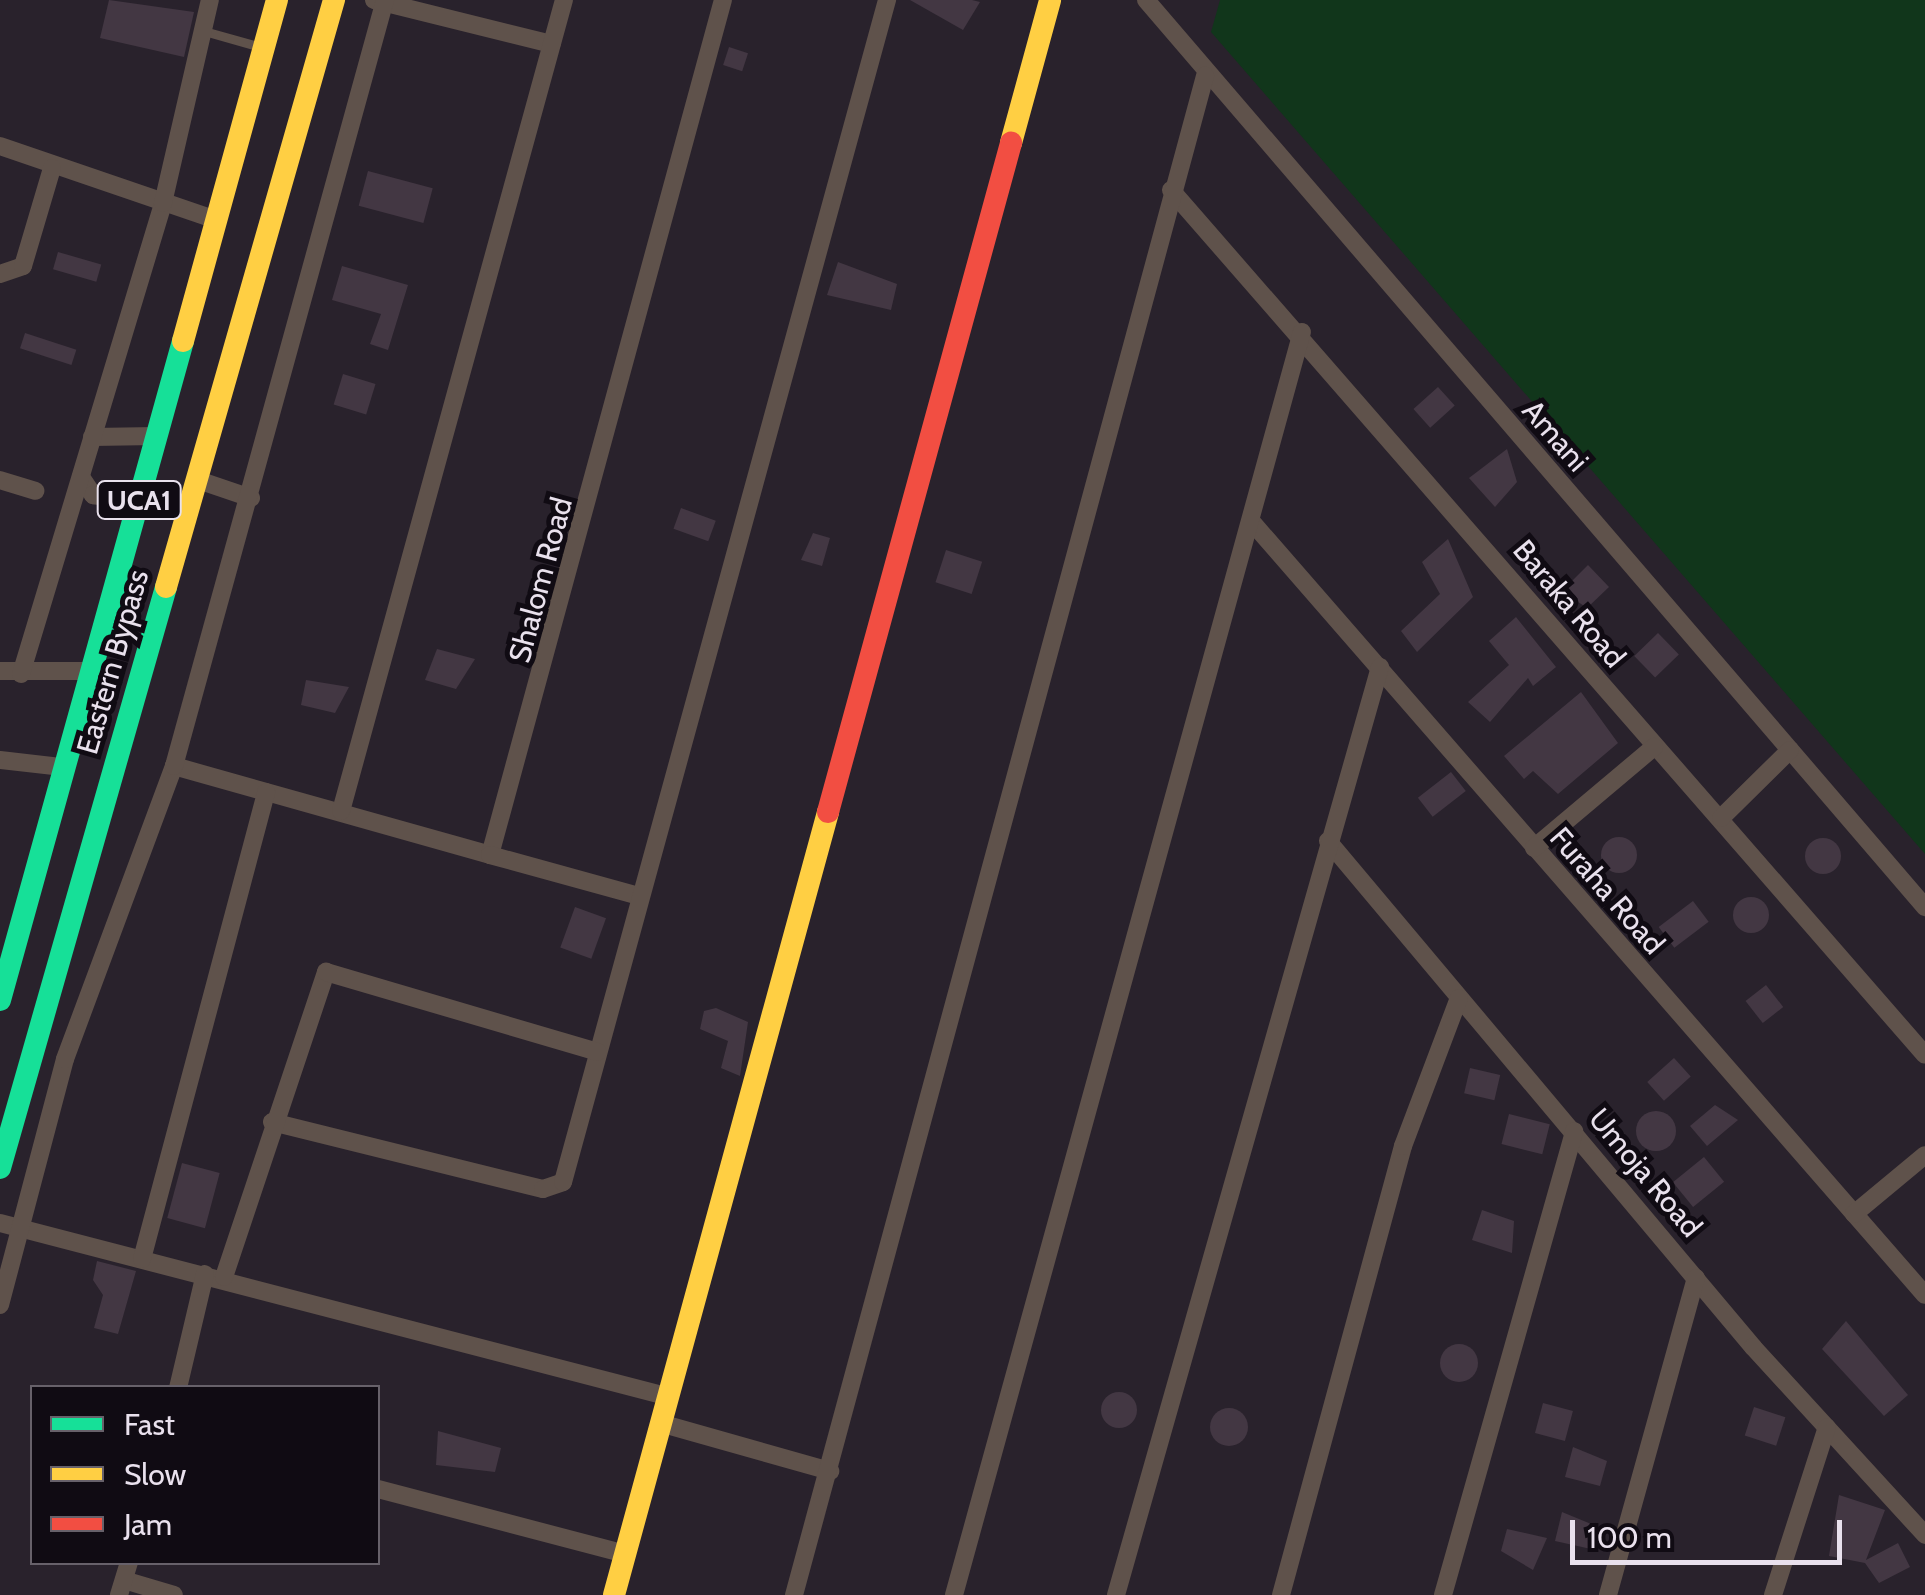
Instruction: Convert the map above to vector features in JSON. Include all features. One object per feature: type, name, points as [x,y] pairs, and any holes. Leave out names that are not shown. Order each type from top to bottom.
[{"type":"main road","name":"Eastern Bypass","points":[[0,1000],[61,767],[277,0]]},
{"type":"main road","name":"Eastern Bypass","points":[[0,1168],[334,0]]},
{"type":"main road","points":[[614,1595],[1050,0]]},
{"type":"street","points":[[21,674],[163,203],[210,0]]},
{"type":"street","points":[[340,811],[564,0]]},
{"type":"street","name":"Shalom Road","points":[[490,855],[724,0]]},
{"type":"street","points":[[272,1122],[551,1190],[568,1172],[639,896],[887,0]]},
{"type":"street","name":"Amani","points":[[1146,0],[1205,76],[1925,907]]},
{"type":"street","points":[[0,1304],[65,1060],[174,766],[251,498],[381,1],[552,44]]},
{"type":"street","points":[[794,1595],[1171,190],[1205,76]]},
{"type":"street","points":[[0,146],[52,168],[216,220]]},
{"type":"street","points":[[0,274],[23,266],[52,168]]},
{"type":"street","name":"Baraka Road","points":[[1171,190],[1302,332],[1654,747],[1721,818],[1925,1054]]},
{"type":"street","points":[[954,1595],[1302,332]]},
{"type":"street","points":[[92,437],[156,436]]},
{"type":"street","points":[[81,477],[94,495],[138,502]]},
{"type":"street","points":[[0,480],[36,491]]},
{"type":"street","points":[[198,480],[251,498]]},
{"type":"street","name":"Furaha Road","points":[[1250,521],[1925,1295]]},
{"type":"street","points":[[1116,1595],[1380,667]]},
{"type":"street","points":[[0,671],[90,671]]},
{"type":"street","points":[[1534,848],[1654,747]]},
{"type":"street","points":[[1721,818],[1790,750]]},
{"type":"street","points":[[0,760],[61,767]]},
{"type":"street","points":[[174,766],[639,896]]},
{"type":"street","points":[[142,1258],[266,792]]},
{"type":"street","name":"Umoja Road","points":[[1328,841],[1696,1278],[1925,1535]]},
{"type":"street","points":[[179,1385],[326,972],[597,1052]]},
{"type":"street","points":[[1281,1595],[1404,1146],[1458,998]]},
{"type":"street","points":[[1442,1595],[1574,1132]]},
{"type":"street","points":[[1854,1214],[1925,1155]]},
{"type":"street","points":[[0,1223],[666,1396]]},
{"type":"street","points":[[1608,1595],[1696,1278]]},
{"type":"street","points":[[660,1423],[830,1471]]},
{"type":"street","points":[[1773,1595],[1827,1427]]},
{"type":"street","points":[[380,1489],[626,1554]]},
{"type":"street","points":[[124,1579],[174,1595]]},
{"type":"lane","points":[[203,31],[264,48]]},
{"type":"green space","points":[[1220,0],[1925,0],[1925,854],[1211,32]]},
{"type":"building","points":[[109,0],[194,12],[184,57],[100,38]]},
{"type":"building","points":[[910,0],[972,0],[980,2],[963,30]]},
{"type":"building","points":[[729,47],[748,53],[742,71],[723,65]]},
{"type":"building","points":[[368,171],[433,188],[423,223],[359,206]]},
{"type":"building","points":[[58,252],[101,264],[96,282],[53,269]]},
{"type":"building","points":[[838,262],[897,284],[891,310],[827,295]]},
{"type":"building","points":[[342,266],[408,285],[388,350],[370,344],[381,314],[332,300]]},
{"type":"building","points":[[25,333],[76,350],[71,365],[20,348]]},
{"type":"building","points":[[343,374],[376,384],[366,415],[334,405]]},
{"type":"building","points":[[1438,387],[1455,406],[1430,428],[1413,409]]},
{"type":"building","points":[[1507,449],[1517,482],[1495,507],[1469,478]]},
{"type":"building","points":[[681,508],[716,521],[708,541],[673,529]]},
{"type":"building","points":[[813,533],[830,538],[822,566],[801,560]]},
{"type":"building","points":[[1448,539],[1473,597],[1417,652],[1401,631],[1440,594],[1422,562]]},
{"type":"building","points":[[946,550],[982,562],[972,594],[935,582]]},
{"type":"building","points":[[1588,565],[1609,587],[1587,608],[1562,591]]},
{"type":"building","points":[[1516,617],[1556,667],[1533,686],[1528,678],[1490,722],[1468,702],[1509,665],[1489,641]]},
{"type":"building","points":[[1658,633],[1679,655],[1655,678],[1634,656]]},
{"type":"building","points":[[437,649],[475,659],[456,689],[425,680]]},
{"type":"building","points":[[306,680],[349,687],[335,713],[301,705]]},
{"type":"building","points":[[1581,692],[1618,743],[1558,794],[1533,771],[1524,779],[1504,756]]},
{"type":"building","points":[[1451,772],[1466,791],[1433,817],[1418,798]]},
{"type":"building","points":[[1619,837],[1631,843],[1637,855],[1631,867],[1619,873],[1607,867],[1601,855],[1607,843]]},
{"type":"building","points":[[1823,838],[1836,843],[1841,856],[1836,869],[1823,874],[1810,869],[1805,856],[1810,843]]},
{"type":"building","points":[[1751,897],[1764,902],[1769,915],[1764,928],[1751,933],[1738,928],[1733,915],[1738,902]]},
{"type":"building","points":[[1693,901],[1709,922],[1674,948],[1659,927]]},
{"type":"building","points":[[575,907],[606,918],[591,959],[560,947]]},
{"type":"building","points":[[1766,985],[1783,1007],[1763,1023],[1746,1001]]},
{"type":"building","points":[[716,1008],[748,1022],[740,1076],[721,1068],[728,1041],[700,1029],[704,1011]]},
{"type":"building","points":[[1674,1058],[1691,1077],[1664,1101],[1647,1082]]},
{"type":"building","points":[[1470,1068],[1500,1075],[1494,1100],[1464,1093]]},
{"type":"building","points":[[1715,1105],[1738,1120],[1707,1146],[1690,1126]]},
{"type":"building","points":[[1656,1111],[1670,1117],[1676,1131],[1670,1145],[1656,1151],[1642,1145],[1636,1131],[1642,1117]]},
{"type":"building","points":[[1509,1114],[1550,1124],[1542,1154],[1502,1144]]},
{"type":"building","points":[[1704,1157],[1724,1182],[1693,1207],[1673,1182]]},
{"type":"building","points":[[182,1163],[220,1173],[205,1228],[167,1218]]},
{"type":"building","points":[[1482,1210],[1514,1221],[1512,1253],[1472,1240]]},
{"type":"building","points":[[97,1261],[136,1271],[118,1334],[94,1328],[103,1295],[93,1280]]},
{"type":"building","points":[[1846,1321],[1908,1395],[1884,1416],[1822,1349]]},
{"type":"building","points":[[1459,1344],[1472,1350],[1478,1363],[1472,1376],[1459,1382],[1446,1376],[1440,1363],[1446,1350]]},
{"type":"building","points":[[1119,1392],[1132,1397],[1137,1410],[1132,1423],[1119,1428],[1106,1423],[1101,1410],[1106,1397]]},
{"type":"building","points":[[1543,1403],[1573,1411],[1565,1441],[1535,1433]]},
{"type":"building","points":[[1754,1407],[1785,1417],[1776,1446],[1745,1436]]},
{"type":"building","points":[[1229,1408],[1243,1413],[1248,1427],[1243,1441],[1229,1446],[1215,1441],[1210,1427],[1215,1413]]},
{"type":"building","points":[[438,1431],[501,1448],[495,1472],[436,1465]]},
{"type":"building","points":[[1573,1447],[1607,1461],[1600,1486],[1565,1477]]},
{"type":"building","points":[[1839,1495],[1885,1510],[1866,1560],[1898,1543],[1910,1567],[1879,1583],[1865,1563],[1829,1556]]},
{"type":"building","points":[[1562,1512],[1596,1526],[1591,1549],[1555,1541]]},
{"type":"building","points":[[1507,1529],[1547,1538],[1533,1570],[1501,1551]]},
{"type":"traffic: fast","points":[[0,1000],[183,341]]},
{"type":"traffic: fast","points":[[0,1168],[166,587]]},
{"type":"traffic: slow","points":[[183,341],[277,0]]},
{"type":"traffic: slow","points":[[166,587],[334,0]]},
{"type":"traffic: slow","points":[[1011,143],[1050,0]]},
{"type":"traffic: slow","points":[[614,1595],[828,812]]},
{"type":"traffic: jam","points":[[828,812],[1011,143]]}]
